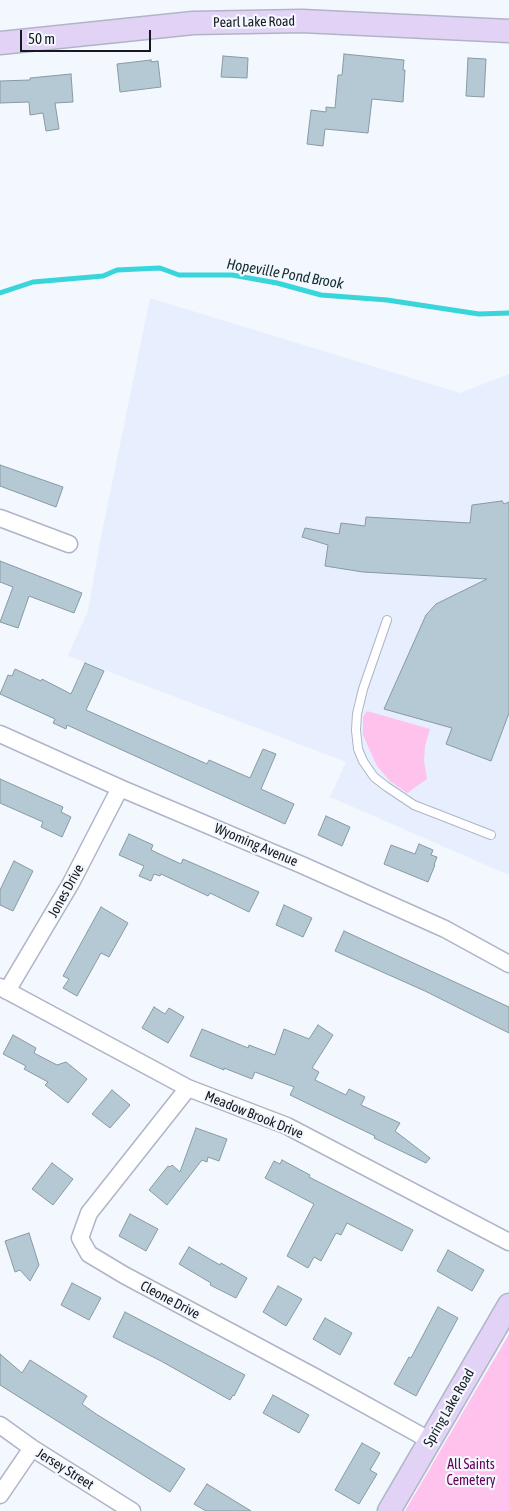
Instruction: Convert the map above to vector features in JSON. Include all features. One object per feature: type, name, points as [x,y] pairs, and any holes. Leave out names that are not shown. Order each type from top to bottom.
[{"type":"main road","name":"Pearl Lake Road","points":[[0,43],[193,23],[302,21],[509,31]]},
{"type":"main road","name":"Spring Lake Road","points":[[389,1511],[509,1306]]},
{"type":"street","points":[[0,518],[69,544]]},
{"type":"street","name":"Wyoming Avenue","points":[[0,734],[427,921],[509,964]]},
{"type":"street","name":"Jones Drive","points":[[4,989],[71,883],[120,788]]},
{"type":"street","name":"Meadow Brook Drive","points":[[4,989],[188,1088],[287,1126],[509,1242]]},
{"type":"street","name":"Cleone Drive","points":[[188,1088],[89,1213],[80,1238],[90,1254],[124,1275],[431,1440]]},
{"type":"street","name":"Jersey Street","points":[[0,1425],[32,1448],[132,1511]]},
{"type":"street","points":[[0,1495],[32,1448]]},
{"type":"lane","points":[[387,620],[356,714],[358,749],[363,760],[374,777],[414,805],[491,835]]},
{"type":"shaded area","points":[[150,298],[460,393],[509,374],[509,875],[330,797],[346,762],[68,656],[88,611],[100,542]]},
{"type":"green space","points":[[367,711],[430,729],[425,746],[424,761],[427,779],[407,793],[390,781],[377,766],[363,735],[363,717]]},
{"type":"green space","name":"All Saints Cemetery","points":[[509,1334],[509,1511],[405,1511],[470,1400]]},
{"type":"building","points":[[344,54],[404,60],[403,102],[372,99],[368,133],[325,129],[323,146],[307,144],[311,110],[326,112],[326,107],[335,108],[338,75],[342,75]]},
{"type":"building","points":[[223,56],[248,58],[247,78],[221,77]]},
{"type":"building","points":[[468,58],[486,59],[484,97],[466,96]]},
{"type":"building","points":[[151,60],[151,62],[158,61],[161,87],[120,92],[117,64]]},
{"type":"building","points":[[71,74],[73,102],[55,103],[59,129],[46,131],[43,113],[30,115],[29,102],[0,103],[0,81],[30,80],[30,78]]},
{"type":"building","points":[[0,465],[63,487],[56,507],[0,486]]},
{"type":"building","points":[[502,501],[504,504],[509,502],[509,713],[491,761],[446,744],[452,728],[384,709],[426,615],[436,604],[487,579],[363,572],[325,566],[328,545],[302,537],[305,528],[339,534],[341,523],[365,526],[366,517],[470,523],[472,505]]},
{"type":"building","points":[[0,561],[82,593],[74,613],[29,596],[18,628],[0,622],[13,587],[0,582]]},
{"type":"building","points":[[85,663],[104,671],[86,710],[207,764],[209,760],[250,778],[263,749],[276,754],[261,789],[294,804],[285,824],[67,725],[66,729],[53,723],[55,719],[0,694],[8,675],[12,676],[15,669],[41,681],[42,679],[71,694]]},
{"type":"building","points":[[0,779],[63,807],[61,812],[71,817],[62,837],[41,827],[43,822],[0,803]]},
{"type":"building","points":[[326,816],[350,827],[342,846],[318,835]]},
{"type":"building","points":[[129,834],[153,845],[151,850],[181,864],[183,859],[259,892],[249,912],[210,893],[208,896],[161,874],[160,876],[154,874],[151,881],[139,876],[144,866],[119,855]]},
{"type":"building","points":[[419,844],[433,850],[431,855],[437,857],[428,882],[384,864],[391,845],[415,854]]},
{"type":"building","points":[[14,861],[33,871],[13,911],[0,905],[0,890]]},
{"type":"building","points":[[284,905],[312,918],[303,937],[276,925]]},
{"type":"building","points":[[101,907],[128,923],[109,957],[101,953],[77,996],[63,988],[69,979],[63,976]]},
{"type":"building","points":[[344,931],[509,1007],[509,1033],[425,991],[335,951]]},
{"type":"building","points":[[154,1007],[165,1014],[169,1008],[184,1017],[168,1043],[142,1028]]},
{"type":"building","points":[[318,1025],[333,1035],[312,1068],[319,1072],[315,1080],[346,1095],[349,1089],[365,1097],[361,1105],[400,1123],[395,1131],[430,1158],[426,1163],[290,1095],[294,1087],[255,1072],[252,1079],[190,1056],[202,1029],[248,1048],[249,1045],[275,1055],[284,1029],[309,1039]]},
{"type":"building","points":[[13,1035],[36,1048],[34,1053],[57,1065],[66,1062],[87,1079],[68,1103],[45,1085],[48,1082],[24,1069],[26,1066],[3,1054]]},
{"type":"building","points":[[112,1090],[130,1105],[110,1128],[92,1114]]},
{"type":"building","points":[[196,1128],[227,1139],[219,1161],[208,1157],[207,1162],[202,1160],[167,1205],[149,1190],[168,1166],[172,1165],[180,1172]]},
{"type":"building","points":[[282,1160],[310,1175],[309,1177],[413,1230],[402,1251],[347,1223],[341,1235],[336,1233],[321,1261],[314,1257],[308,1268],[287,1256],[314,1204],[265,1178],[274,1161],[280,1164]]},
{"type":"building","points":[[52,1163],[73,1179],[53,1205],[32,1189]]},
{"type":"building","points":[[130,1214],[158,1229],[146,1251],[119,1236]]},
{"type":"building","points":[[29,1233],[39,1265],[30,1281],[20,1270],[15,1272],[5,1241]]},
{"type":"building","points":[[189,1247],[247,1278],[236,1298],[210,1285],[211,1283],[179,1264]]},
{"type":"building","points":[[448,1250],[484,1270],[472,1291],[437,1271]]},
{"type":"building","points":[[72,1283],[101,1298],[89,1320],[61,1305]]},
{"type":"building","points":[[278,1286],[302,1299],[286,1326],[263,1312]]},
{"type":"building","points":[[438,1307],[458,1318],[416,1396],[394,1384],[409,1357],[411,1358]]},
{"type":"building","points":[[125,1312],[245,1375],[234,1396],[230,1400],[161,1361],[113,1337]]},
{"type":"building","points":[[325,1318],[352,1333],[340,1355],[313,1339]]},
{"type":"building","points":[[0,1354],[22,1373],[30,1360],[87,1396],[82,1404],[96,1414],[185,1469],[170,1492],[0,1385]]},
{"type":"building","points":[[273,1395],[309,1415],[299,1433],[263,1413]]},
{"type":"building","points":[[362,1443],[380,1453],[370,1470],[377,1474],[359,1504],[335,1490]]},
{"type":"building","points":[[207,1484],[251,1511],[206,1511],[194,1504]]},
{"type":"waterway","name":"Hopeville Pond Brook","points":[[0,293],[33,282],[103,276],[117,270],[160,268],[179,275],[232,275],[277,283],[321,295],[387,300],[479,314],[509,313]]}]
